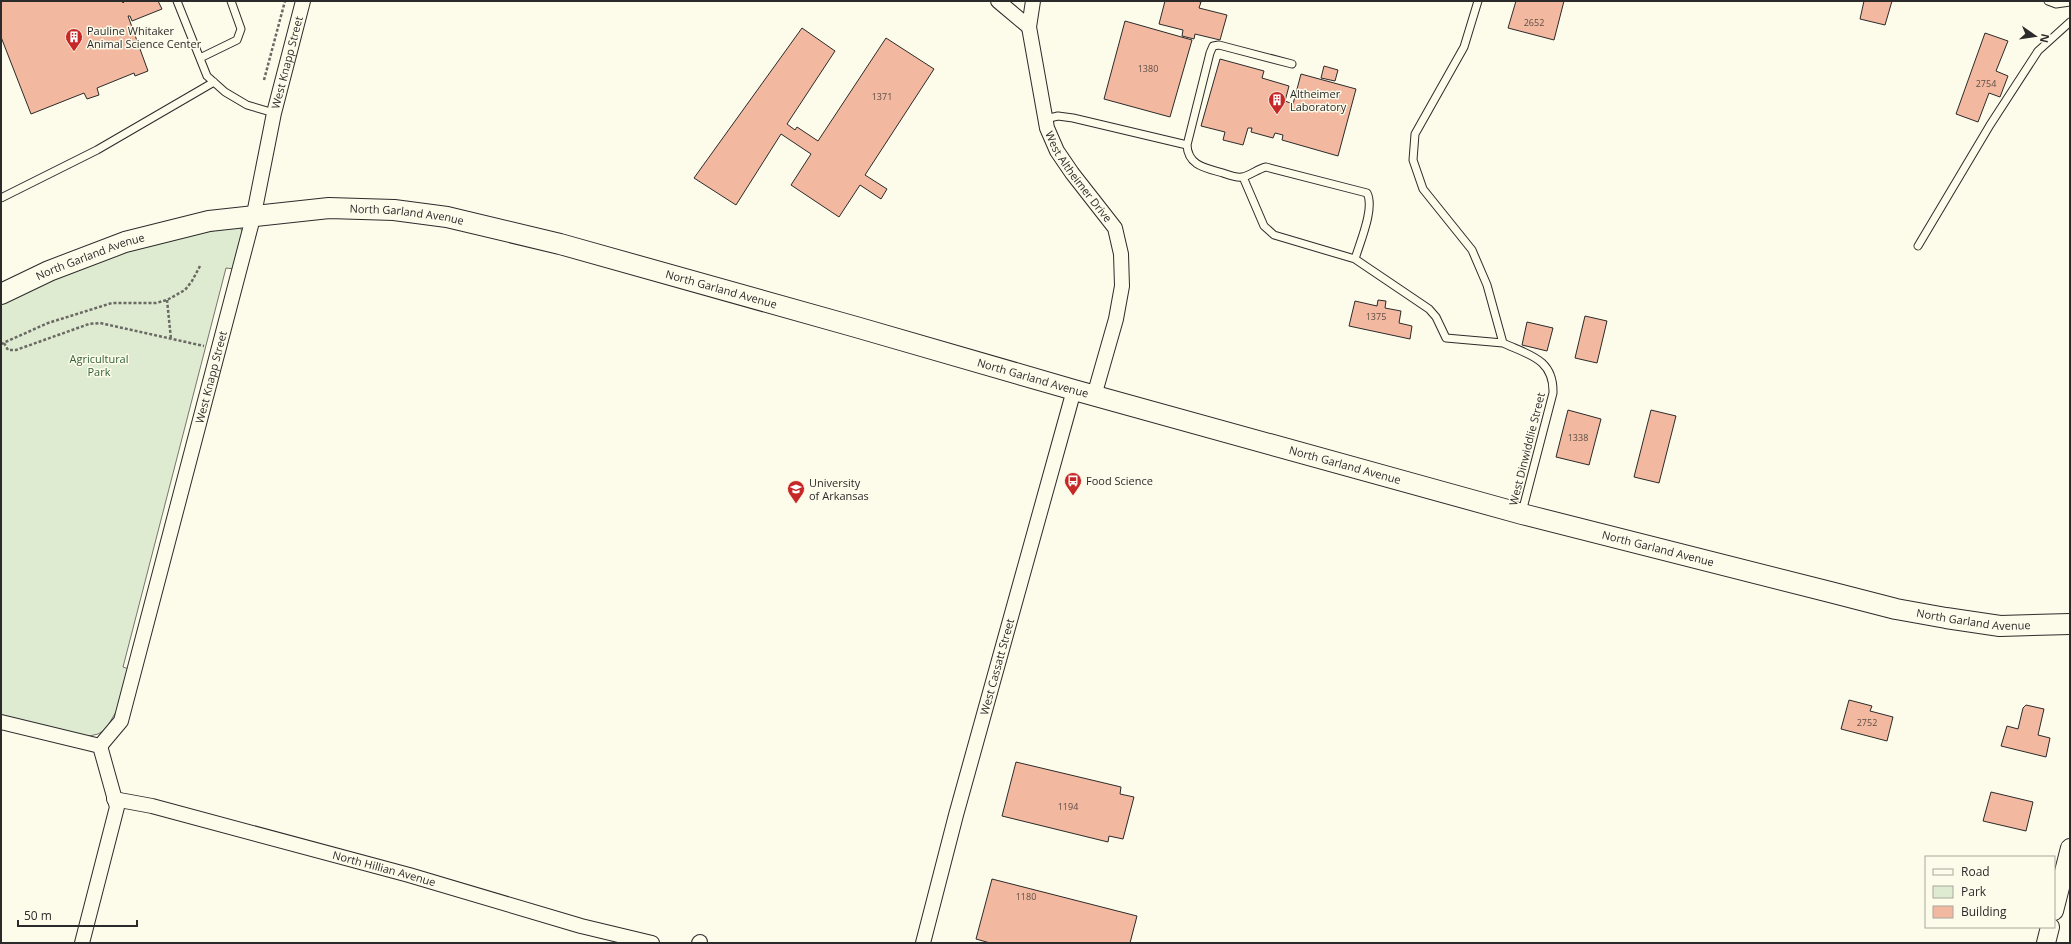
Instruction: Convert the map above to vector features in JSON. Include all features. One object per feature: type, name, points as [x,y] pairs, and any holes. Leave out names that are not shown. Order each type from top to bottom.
[{"type":"main road","name":"North Garland Avenue","points":[[1,294],[48,271],[125,242],[209,221],[254,214],[329,208],[394,210],[447,217],[590,253],[1094,396],[1522,514],[1896,609],[2000,626],[2070,624]]},
{"type":"street","name":"West Knapp Street","points":[[100,746],[121,721],[254,214],[274,113],[303,1]]},
{"type":"street","points":[[998,1],[1029,27]]},
{"type":"street","name":"West Altheimer Drive","points":[[1033,1],[1029,27],[1047,128],[1061,157],[1115,228],[1121,254],[1122,286],[1116,318],[1094,396]]},
{"type":"street","name":"West Cassatt Street","points":[[923,943],[956,815],[1074,390]]},
{"type":"street","points":[[1,722],[100,746],[117,807],[82,943]]},
{"type":"street","name":"North Hillian Avenue","points":[[114,799],[152,806],[409,875],[581,926],[652,943]]},
{"type":"street","points":[[2055,907],[2070,848]]},
{"type":"street","points":[[2046,943],[2050,928]]},
{"type":"lane","points":[[177,1],[207,76],[225,92],[247,105],[274,113]]},
{"type":"lane","points":[[200,58],[237,40],[241,28],[231,1]]},
{"type":"lane","points":[[1243,177],[1264,226],[1269,232],[1274,235],[1355,259],[1429,310],[1436,317],[1446,338],[1503,343],[1487,286],[1472,250],[1423,189],[1412,160],[1415,134],[1464,47],[1478,1]]},
{"type":"lane","points":[[2048,1],[2056,4],[2070,2]]},
{"type":"lane","points":[[1918,246],[1990,125],[2038,51],[2070,22]]},
{"type":"lane","points":[[1292,64],[1219,45],[1214,46],[1210,53],[1187,145],[1190,158],[1199,166],[1243,177],[1257,169],[1266,167],[1367,193],[1370,199],[1369,210],[1355,259]]},
{"type":"lane","points":[[1,198],[97,150],[214,82]]},
{"type":"lane","points":[[1045,119],[1058,116],[1073,118],[1187,145]]},
{"type":"lane","name":"West Dinwiddlie Street","points":[[1503,343],[1539,360],[1550,370],[1554,380],[1553,393],[1522,514]]},
{"type":"path","points":[[264,80],[285,1]]},
{"type":"path","points":[[200,266],[185,290],[167,300],[156,303],[112,303],[48,324],[2,343],[8,350],[16,350],[89,324],[100,323],[218,349]]},
{"type":"path","points":[[167,300],[171,339]]},
{"type":"green space","name":"Agricultural Park","points":[[239,227],[244,233],[235,269],[226,268],[123,667],[129,669],[117,710],[106,729],[98,734],[81,738],[1,719],[1,303],[87,265],[117,255],[177,238]]},
{"type":"building","name":"Pauline Whitaker Animal Science Center","points":[[1,1],[122,1],[123,3],[125,1],[158,1],[162,9],[132,21],[130,16],[128,16],[148,71],[135,76],[134,73],[97,88],[99,95],[87,99],[84,93],[31,114],[1,37]]},
{"type":"building","points":[[1165,1],[1201,2],[1199,8],[1227,15],[1220,40],[1195,34],[1194,39],[1182,36],[1183,30],[1159,24]]},
{"type":"building","points":[[1516,1],[1564,1],[1554,40],[1508,28]]},
{"type":"building","points":[[1864,1],[1892,1],[1885,25],[1860,19]]},
{"type":"building","points":[[1125,21],[1192,40],[1170,117],[1104,99]]},
{"type":"building","points":[[802,28],[835,51],[787,124],[795,130],[797,127],[818,141],[886,38],[934,69],[865,175],[887,189],[881,199],[860,185],[839,217],[791,185],[811,154],[781,134],[736,205],[694,178]]},
{"type":"building","points":[[1985,33],[2008,41],[1996,71],[2008,76],[2000,97],[1989,93],[1978,122],[1956,114]]},
{"type":"building","name":"Altheimer Laboratory","points":[[1220,59],[1264,71],[1262,78],[1289,86],[1285,101],[1293,104],[1301,74],[1356,89],[1338,156],[1282,140],[1283,135],[1275,133],[1273,138],[1251,132],[1252,128],[1248,128],[1243,145],[1223,140],[1225,132],[1201,126]]},
{"type":"building","points":[[1324,66],[1338,70],[1335,81],[1321,78]]},
{"type":"building","points":[[1378,300],[1386,301],[1385,308],[1401,311],[1399,323],[1412,326],[1410,339],[1349,326],[1355,301],[1377,306]]},
{"type":"building","points":[[1585,316],[1607,321],[1597,363],[1575,358]]},
{"type":"building","points":[[1527,322],[1553,328],[1547,351],[1522,345]]},
{"type":"building","points":[[1568,410],[1601,419],[1589,465],[1556,457]]},
{"type":"building","points":[[1651,410],[1676,416],[1659,483],[1634,477]]},
{"type":"building","points":[[1849,700],[1872,706],[1870,711],[1893,717],[1887,741],[1841,729]]},
{"type":"building","points":[[2026,705],[2044,709],[2038,735],[2050,738],[2046,757],[2001,746],[2007,726],[2018,729],[2023,708]]},
{"type":"building","points":[[1016,762],[1121,787],[1120,794],[1134,797],[1123,839],[1109,836],[1108,842],[1002,816]]},
{"type":"building","points":[[1991,792],[2033,802],[2026,831],[1983,821]]},
{"type":"building","points":[[992,879],[1137,916],[1130,943],[990,943],[976,939]]},
{"type":"place","name":"Pauline Whitaker Animal Science Center","points":[[74,52]]},
{"type":"place","name":"Altheimer Laboratory","points":[[1277,115]]},
{"type":"place","name":"Food Science","points":[[1073,496]]},
{"type":"place","name":"University of Arkansas","points":[[796,504]]}]
